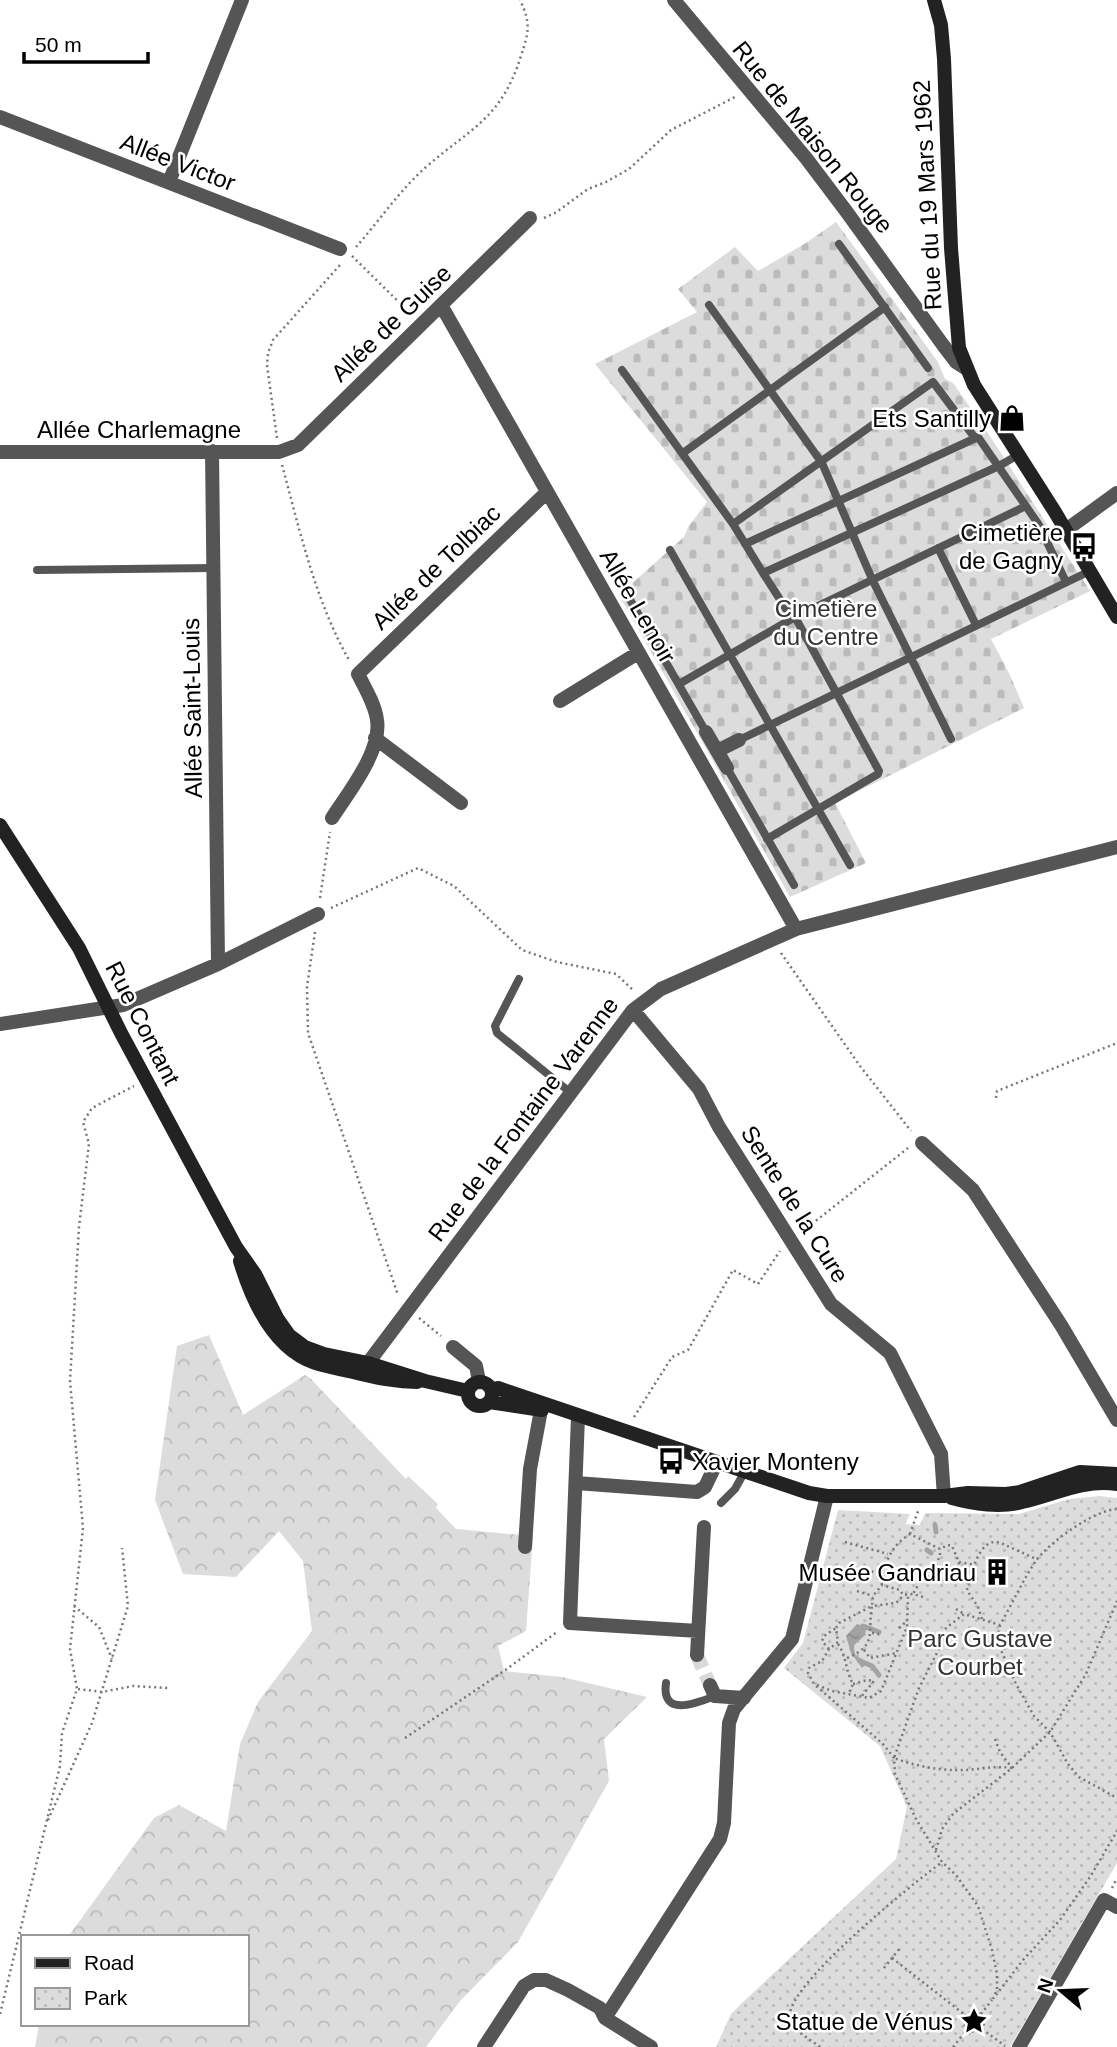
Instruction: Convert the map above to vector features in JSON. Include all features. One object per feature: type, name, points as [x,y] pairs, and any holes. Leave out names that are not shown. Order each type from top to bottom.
[{"type":"main road","name":"Rue du 19 Mars 1962","points":[[934,0],[941,26],[944,59],[959,348],[974,385],[1066,530],[1117,617]]},
{"type":"main road","name":"Rue Contant","points":[[0,825],[79,948],[108,1008],[236,1247],[255,1274],[277,1318],[289,1335],[305,1347],[324,1354],[368,1363],[425,1381]]},
{"type":"main road","name":"Rue Contant","points":[[236,1247],[246,1278],[265,1317],[277,1338],[294,1353],[315,1363],[396,1382],[425,1381],[473,1386]]},
{"type":"main road","points":[[491,1396],[486,1383],[473,1386],[469,1399],[474,1405],[481,1406],[491,1396],[498,1388],[627,1433],[827,1496],[1006,1494],[1080,1472],[1117,1474]]},
{"type":"main road","points":[[491,1396],[541,1410],[578,1416]]},
{"type":"main road","points":[[944,1496],[968,1502],[1011,1504],[1064,1488],[1117,1485]]},
{"type":"street","name":"Rue de Maison Rouge","points":[[674,0],[838,200],[956,362],[967,369]]},
{"type":"street","points":[[169,182],[238,2]]},
{"type":"street","name":"Allée Victor","points":[[0,117],[169,182],[344,256]]},
{"type":"street","name":"Allée de Guise","points":[[279,452],[298,445],[530,218]]},
{"type":"street","name":"Allée Lenoir","points":[[441,305],[796,929]]},
{"type":"street","name":"Allée Saint-Louis","points":[[212,451],[218,964]]},
{"type":"street","name":"Allée Charlemagne","points":[[0,452],[279,452]]},
{"type":"street","name":"Allée de Tolbiac","points":[[358,674],[547,492]]},
{"type":"street","points":[[1066,530],[1117,493]]},
{"type":"street","points":[[561,701],[638,653]]},
{"type":"street","points":[[332,818],[364,768],[375,738],[378,721],[358,674]]},
{"type":"street","points":[[706,732],[727,768]]},
{"type":"street","points":[[375,738],[461,803]]},
{"type":"street","points":[[717,751],[739,740]]},
{"type":"street","name":"Rue de la Fontaine Varenne","points":[[368,1363],[639,1005],[660,989],[796,929],[1117,847]]},
{"type":"street","points":[[0,1024],[123,1005],[218,964],[318,914]]},
{"type":"street","name":"Sente de la Cure","points":[[639,1005],[699,1089],[719,1127],[831,1304],[890,1353],[942,1454],[944,1496]]},
{"type":"street","points":[[920,1142],[973,1190],[1061,1325],[1117,1420]]},
{"type":"street","points":[[453,1347],[476,1366],[473,1386]]},
{"type":"street","points":[[525,1547],[530,1469],[541,1410]]},
{"type":"street","points":[[578,1416],[570,1623],[698,1631]]},
{"type":"street","points":[[576,1483],[696,1492],[705,1488],[717,1462]]},
{"type":"street","points":[[605,2018],[720,1839],[724,1823],[729,1723],[734,1709],[792,1639],[827,1496]]},
{"type":"street","points":[[697,1655],[704,1527]]},
{"type":"street","points":[[712,1691],[744,1698]]},
{"type":"street","points":[[1019,2047],[1104,1900],[1117,1907]]},
{"type":"street","points":[[484,2047],[524,1986],[534,1980],[546,1980],[600,2008],[605,2018],[651,2047]]},
{"type":"lane","points":[[839,244],[928,368]]},
{"type":"lane","points":[[709,305],[822,463],[872,579],[951,739]]},
{"type":"lane","points":[[682,453],[885,306]]},
{"type":"lane","points":[[622,370],[733,524],[788,612],[795,617],[879,771],[767,839]]},
{"type":"lane","points":[[733,524],[933,382],[975,438],[978,437],[1026,506],[1066,582]]},
{"type":"lane","points":[[745,544],[975,438]]},
{"type":"lane","points":[[763,573],[1018,455]]},
{"type":"lane","points":[[678,684],[795,617],[1026,506]]},
{"type":"lane","points":[[938,548],[976,625]]},
{"type":"lane","points":[[670,550],[850,865]]},
{"type":"lane","points":[[37,570],[213,569]]},
{"type":"lane","points":[[739,740],[1090,571]]},
{"type":"lane","points":[[625,591],[706,732]]},
{"type":"lane","points":[[727,768],[794,885]]},
{"type":"lane","points":[[519,979],[495,1026],[497,1033],[571,1093]]},
{"type":"lane","points":[[722,1503],[735,1489],[745,1471]]},
{"type":"lane","points":[[666,1683],[665,1692],[670,1701],[678,1705],[689,1706],[712,1691]]},
{"type":"path","points":[[358,674],[338,639],[311,571],[279,452],[267,365],[268,354],[273,340],[344,256],[425,168],[488,118],[503,99],[514,78],[529,31],[527,15],[520,0]]},
{"type":"path","points":[[530,218],[543,218],[555,213],[588,189],[629,169],[671,130],[747,90]]},
{"type":"path","points":[[357,261],[422,324]]},
{"type":"path","points":[[332,818],[307,987],[308,1032],[399,1297],[453,1347]]},
{"type":"path","points":[[318,914],[418,868],[454,887],[522,950],[557,962],[616,974],[639,1005]]},
{"type":"path","points":[[627,1433],[632,1420],[673,1357],[688,1350],[733,1270],[758,1284],[790,1240],[920,1142],[860,1066],[774,939]]},
{"type":"path","points":[[996,1098],[997,1091],[1117,1043]]},
{"type":"path","points":[[0,2014],[60,1766],[62,1733],[77,1689],[70,1649],[83,1528],[70,1381],[79,1227],[89,1144],[83,1122],[92,1108],[146,1079]]},
{"type":"path","points":[[883,1585],[880,1574],[888,1554],[910,1534],[918,1510],[918,1496]]},
{"type":"path","points":[[1117,1509],[1087,1518],[1037,1559],[1000,1625],[997,1642],[1034,1716],[1050,1732],[1068,1763],[1080,1777],[1117,1798]]},
{"type":"path","points":[[910,1534],[940,1549]]},
{"type":"path","points":[[982,1619],[967,1590],[975,1564],[990,1542],[995,1541],[1037,1559]]},
{"type":"path","points":[[845,1542],[888,1554]]},
{"type":"path","points":[[931,1575],[941,1580],[951,1581],[956,1578],[959,1562],[952,1546],[940,1549]]},
{"type":"path","points":[[43,1830],[92,1723],[128,1606],[122,1549]]},
{"type":"path","points":[[913,1594],[921,1580],[931,1575],[940,1556],[940,1549]]},
{"type":"path","points":[[959,1562],[975,1564]]},
{"type":"path","points":[[881,1580],[893,1569]]},
{"type":"path","points":[[866,1570],[880,1574]]},
{"type":"path","points":[[956,1578],[969,1583]]},
{"type":"path","points":[[814,1684],[848,1695],[869,1698],[881,1691],[908,1627],[906,1595],[900,1590],[883,1585]]},
{"type":"path","points":[[848,1657],[864,1650],[872,1633],[869,1625],[873,1596],[883,1585]]},
{"type":"path","points":[[857,1591],[873,1596]]},
{"type":"path","points":[[829,1649],[822,1641],[824,1636],[848,1617],[872,1606],[896,1603],[906,1595],[923,1597]]},
{"type":"path","points":[[936,1850],[942,1829],[953,1814],[1012,1768],[1050,1732],[1086,1674],[1117,1601]]},
{"type":"path","points":[[74,1606],[99,1627],[112,1660]]},
{"type":"path","points":[[956,1609],[1000,1625]]},
{"type":"path","points":[[964,1614],[946,1628],[942,1643],[919,1688],[894,1758],[895,1774],[916,1819],[942,1862],[978,1906],[997,1975],[997,1989],[993,1999]]},
{"type":"path","points":[[899,1628],[908,1620]]},
{"type":"path","points":[[405,1738],[570,1623]]},
{"type":"path","points":[[836,1628],[838,1643],[848,1657],[846,1666],[853,1684],[848,1695]]},
{"type":"path","points":[[872,1633],[878,1634]]},
{"type":"path","points":[[838,1643],[829,1649],[822,1661],[809,1668],[809,1676],[814,1684],[883,1744],[894,1758],[905,1763],[956,1770],[994,1765],[1012,1768]]},
{"type":"path","points":[[864,1650],[870,1658],[897,1653]]},
{"type":"path","points":[[809,1676],[814,1675]]},
{"type":"path","points":[[853,1684],[874,1681],[861,1697]]},
{"type":"path","points":[[77,1689],[102,1692],[133,1686],[168,1688]]},
{"type":"path","points":[[995,1739],[1000,1752],[1012,1768]]},
{"type":"path","points":[[981,2014],[1023,1960],[1060,1920],[1117,1831]]},
{"type":"path","points":[[820,2047],[796,2029],[790,2017],[792,2006],[802,1990],[821,1968],[898,1895],[942,1862]]},
{"type":"path","points":[[884,1968],[900,1948]]},
{"type":"path","points":[[892,1958],[965,2015]]},
{"type":"path","points":[[973,2011],[981,2014],[985,2021],[982,2029],[974,2032],[967,2030],[963,2022],[965,2015],[973,2011]]},
{"type":"path","points":[[982,2029],[1006,2047]]},
{"type":"path","points":[[953,2047],[967,2030]]},
{"type":"green space","name":"Cimetière du Centre","points":[[836,222],[938,362],[945,379],[953,383],[984,427],[1090,591],[991,639],[1024,708],[835,803],[866,863],[790,897],[619,595],[684,537],[688,527],[707,502],[595,364],[697,312],[678,289],[735,247],[758,271]]},
{"type":"green space","points":[[209,1335],[243,1415],[305,1375],[406,1479],[408,1476],[438,1504],[436,1508],[456,1529],[533,1536],[526,1631],[498,1646],[504,1671],[562,1677],[647,1697],[604,1739],[609,1781],[518,1942],[460,2001],[426,2047],[35,2047],[39,2026],[248,2026],[248,1935],[69,1935],[154,1818],[179,1805],[226,1831],[240,1744],[258,1702],[312,1631],[303,1561],[279,1531],[236,1577],[183,1574],[155,1500],[177,1346]]},
{"type":"green space","name":"Parc Gustave Courbet","points":[[1099,1496],[1117,1498],[1117,1863],[1010,2047],[716,2047],[731,2014],[896,1859],[907,1807],[880,1746],[784,1668],[803,1643],[838,1510],[910,1514],[905,1524],[920,1525],[925,1513],[1019,1514],[1069,1499]]},
{"type":"water","points":[[857,1624],[867,1624],[865,1634],[854,1647],[856,1656],[868,1662],[862,1668],[851,1653],[846,1636]]},
{"type":"waterway","points":[[935,1525],[936,1532]]},
{"type":"waterway","points":[[927,1550],[931,1553]]},
{"type":"waterway","points":[[863,1626],[879,1632]]},
{"type":"waterway","points":[[860,1661],[872,1666],[879,1675]]},
{"type":"tunnel","points":[[697,1655],[710,1685]]},
{"type":"place","name":"Ets Santilly","points":[[1012,418]]},
{"type":"place","name":"Cimetière de Gagny","points":[[1084,546]]},
{"type":"place","name":"Xavier Monteny","points":[[671,1461]]},
{"type":"place","name":"Musée Gandriau","points":[[997,1572]]},
{"type":"place","name":"Statue de Vénus","points":[[974,2021]]}]
